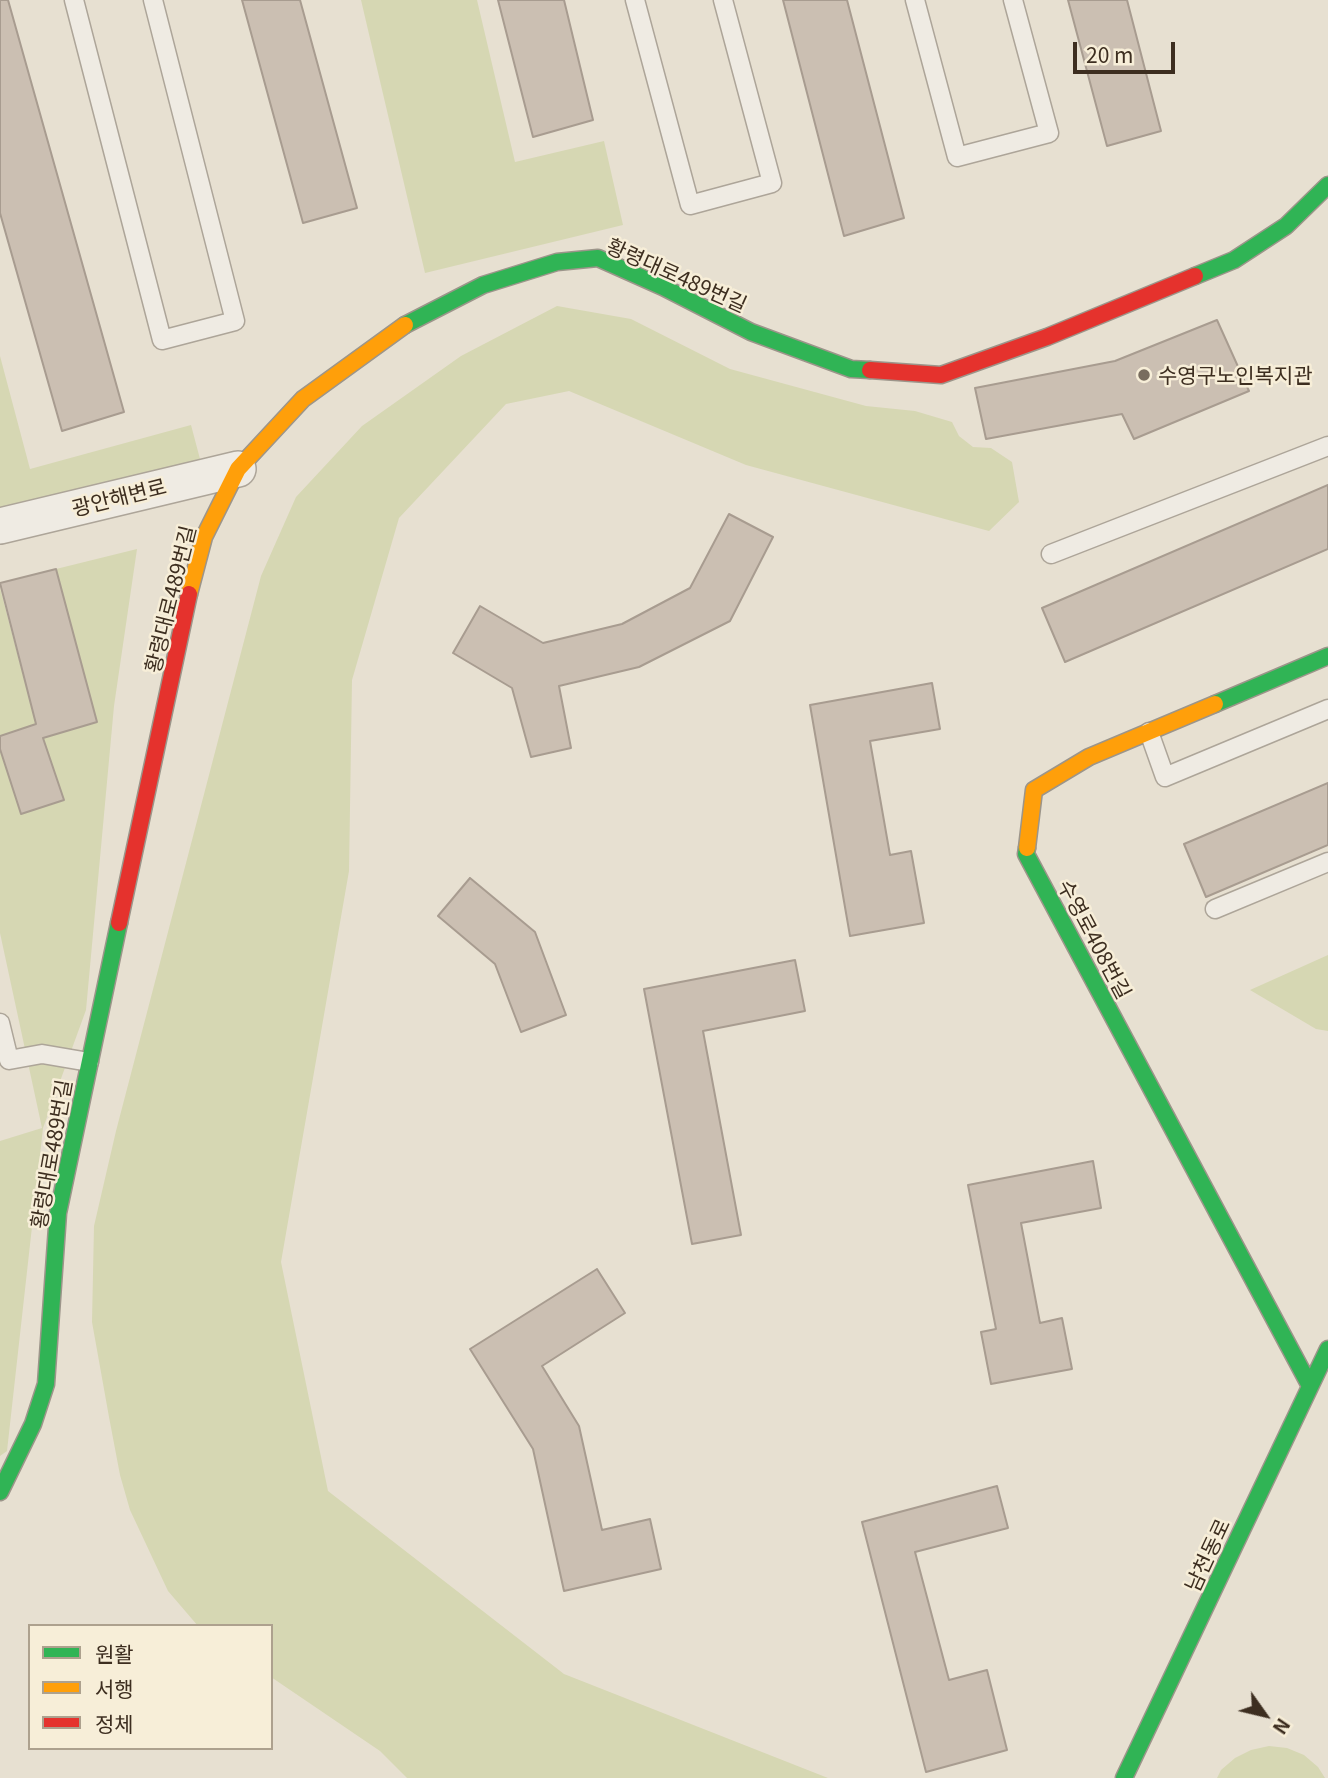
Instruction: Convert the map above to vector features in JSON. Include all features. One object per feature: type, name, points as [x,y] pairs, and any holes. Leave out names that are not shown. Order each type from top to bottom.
[{"type":"street","name":"황령대로489번길","points":[[0,1492],[33,1424],[46,1384],[58,1213],[186,607],[204,537],[238,469],[303,399],[400,328],[483,285],[557,262],[598,258],[663,287],[751,332],[851,369],[941,375],[1047,338],[1234,260],[1286,226],[1328,185]]},
{"type":"street","name":"광안해변로","points":[[0,526],[238,469]]},
{"type":"street","name":"수영로408번길","points":[[1319,1385],[1026,854],[1034,790],[1089,757],[1328,656]]},
{"type":"street","name":"남천동로","points":[[1124,1778],[1319,1385],[1328,1349]]},
{"type":"lane","points":[[74,0],[162,340],[235,321],[153,0]]},
{"type":"lane","points":[[635,0],[690,205],[772,183],[723,0]]},
{"type":"lane","points":[[915,0],[957,157],[1049,133],[1013,0]]},
{"type":"lane","points":[[1051,554],[1328,446]]},
{"type":"lane","points":[[1149,732],[1165,777],[1328,709]]},
{"type":"lane","points":[[1215,909],[1328,862]]},
{"type":"lane","points":[[0,1023],[9,1060],[42,1054],[89,1062]]},
{"type":"green space","points":[[361,0],[477,0],[515,162],[604,141],[623,225],[425,273]]},
{"type":"green space","points":[[557,306],[631,319],[730,369],[866,406],[915,411],[952,422],[959,436],[973,447],[991,448],[1012,462],[1019,502],[989,531],[746,465],[569,391],[506,404],[399,518],[352,680],[349,871],[281,1262],[328,1491],[564,1674],[828,1778],[407,1778],[380,1751],[273,1678],[273,1624],[196,1624],[168,1591],[130,1510],[120,1475],[92,1322],[94,1226],[116,1131],[261,576],[296,497],[362,426],[461,356]]},
{"type":"green space","points":[[0,356],[30,469],[191,425],[200,459],[0,513]]},
{"type":"green space","points":[[137,549],[114,706],[86,1010],[43,1128],[7,1451],[0,1456],[0,1141],[42,1128],[0,933],[0,750],[21,813],[64,800],[43,738],[96,722],[56,569]]},
{"type":"green space","points":[[0,588],[36,724],[0,736]]},
{"type":"green space","points":[[1328,955],[1328,1031],[1316,1029],[1250,990]]},
{"type":"green space","points":[[1269,1746],[1287,1748],[1304,1755],[1318,1767],[1325,1778],[1217,1778],[1221,1770],[1235,1758],[1251,1750]]},
{"type":"building","points":[[0,0],[8,0],[124,412],[62,431],[0,213]]},
{"type":"building","points":[[242,0],[300,0],[357,208],[303,223]]},
{"type":"building","points":[[498,0],[564,0],[593,120],[533,137]]},
{"type":"building","points":[[783,0],[847,0],[904,218],[844,236]]},
{"type":"building","points":[[1068,0],[1127,0],[1161,131],[1107,146]]},
{"type":"building","name":"수영구노인복지관","points":[[1217,320],[1249,391],[1134,439],[1122,414],[986,439],[975,388],[1115,361]]},
{"type":"building","points":[[1328,485],[1328,549],[1065,662],[1042,608]]},
{"type":"building","points":[[729,514],[773,537],[730,621],[639,667],[559,686],[571,748],[531,757],[512,688],[453,653],[480,606],[543,643],[622,624],[690,588]]},
{"type":"building","points":[[56,569],[97,722],[43,738],[64,800],[21,814],[0,749],[0,736],[36,724],[0,583]]},
{"type":"building","points":[[932,683],[940,729],[870,741],[890,855],[911,851],[924,923],[850,936],[810,705]]},
{"type":"building","points":[[1328,783],[1328,845],[1206,897],[1184,844]]},
{"type":"building","points":[[470,878],[535,932],[566,1015],[521,1032],[495,964],[438,916]]},
{"type":"building","points":[[795,960],[805,1011],[703,1031],[741,1235],[692,1244],[644,989]]},
{"type":"building","points":[[1093,1161],[1101,1208],[1021,1223],[1040,1323],[1062,1318],[1072,1369],[991,1384],[981,1332],[996,1329],[968,1185]]},
{"type":"building","points":[[597,1269],[625,1313],[542,1366],[579,1426],[602,1530],[650,1519],[661,1569],[564,1591],[533,1449],[470,1349]]},
{"type":"building","points":[[997,1486],[1008,1528],[915,1552],[949,1680],[987,1670],[1007,1750],[926,1772],[862,1522]]},
{"type":"traffic: fast","points":[[1195,276],[1234,260],[1286,226],[1328,185]]},
{"type":"traffic: fast","points":[[405,325],[483,285],[557,262],[598,258],[663,287],[751,332],[851,369],[870,370]]},
{"type":"traffic: fast","points":[[1215,704],[1328,656]]},
{"type":"traffic: fast","points":[[1027,848],[1026,854],[1310,1386]]},
{"type":"traffic: fast","points":[[0,1492],[33,1424],[46,1384],[58,1213],[119,923]]},
{"type":"traffic: fast","points":[[1124,1778],[1328,1349]]},
{"type":"traffic: slow","points":[[189,594],[204,537],[238,469],[303,399],[405,325]]},
{"type":"traffic: slow","points":[[1027,848],[1034,790],[1089,757],[1215,704]]},
{"type":"traffic: jam","points":[[870,370],[941,375],[1047,337],[1195,276]]},
{"type":"traffic: jam","points":[[119,923],[189,594]]},
{"type":"place","name":"수영구노인복지관","points":[[1144,375]]}]
